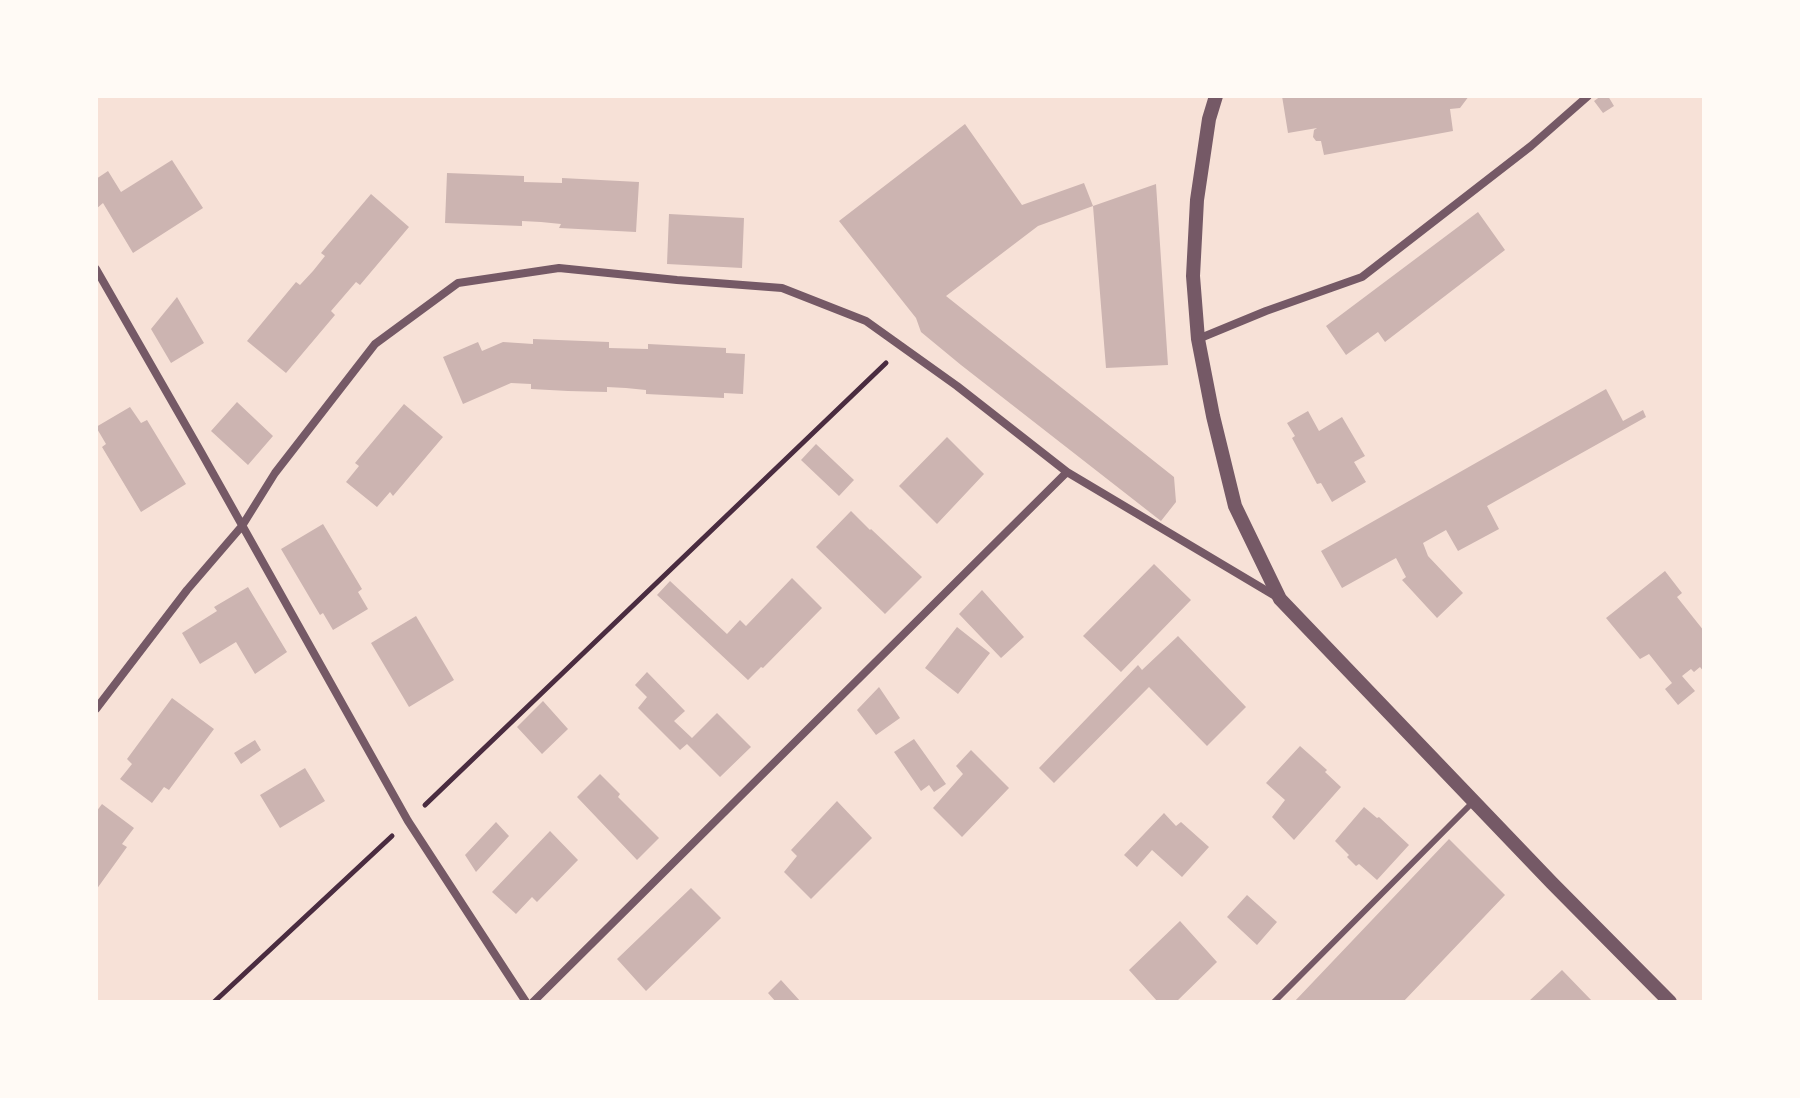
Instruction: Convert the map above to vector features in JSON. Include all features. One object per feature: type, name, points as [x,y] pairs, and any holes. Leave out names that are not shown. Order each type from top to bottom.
[{"type":"street","points":[[1216,96],[1209,119],[1197,200],[1193,276],[1198,339],[1235,506],[1280,599]]},
{"type":"street","points":[[1198,339],[1362,277],[1531,146],[1588,96]]},
{"type":"street","points":[[96,709],[187,590],[242,526],[275,473],[375,344],[458,283],[559,268],[782,288],[866,321],[957,386],[1067,472],[1280,599],[1670,1002]]},
{"type":"street","points":[[96,269],[408,821],[526,1002]]},
{"type":"street","points":[[533,1002],[1067,472]]},
{"type":"lane","points":[[1274,1002],[1474,801]]},
{"type":"path","points":[[214,1002],[408,821],[902,347]]},
{"type":"building","points":[[1282,96],[1469,96],[1460,108],[1450,109],[1453,131],[1324,155],[1321,141],[1313,137],[1317,128],[1288,133]]},
{"type":"building","points":[[1608,96],[1614,106],[1603,113],[1594,101]]},
{"type":"building","points":[[965,124],[1022,205],[1084,183],[1093,206],[1038,226],[946,296],[1174,477],[1176,502],[1161,521],[921,332],[916,318],[839,221]]},
{"type":"building","points":[[172,160],[203,208],[133,253],[103,203],[96,209],[96,179],[108,171],[121,192]]},
{"type":"building","points":[[447,173],[524,176],[524,182],[562,183],[562,178],[639,182],[636,232],[559,228],[561,224],[522,221],[522,226],[445,223]]},
{"type":"building","points":[[1156,184],[1168,365],[1106,368],[1093,206]]},
{"type":"building","points":[[371,194],[409,227],[360,285],[356,282],[331,311],[335,315],[286,373],[247,341],[296,282],[300,285],[313,271],[325,256],[321,253]]},
{"type":"building","points":[[1478,212],[1505,250],[1385,342],[1378,332],[1346,355],[1326,326]]},
{"type":"building","points":[[669,214],[744,218],[742,268],[667,264]]},
{"type":"building","points":[[177,297],[204,343],[171,363],[151,329]]},
{"type":"building","points":[[533,339],[609,342],[609,348],[648,349],[648,344],[726,348],[726,353],[745,354],[743,394],[724,393],[724,398],[646,394],[646,390],[607,387],[607,392],[568,391],[531,389],[531,384],[511,383],[463,404],[443,357],[478,342],[482,351],[503,342],[533,344]]},
{"type":"building","points":[[1606,389],[1623,421],[1643,410],[1646,417],[1487,506],[1499,529],[1458,551],[1446,530],[1423,543],[1428,556],[1463,593],[1437,618],[1402,580],[1406,577],[1396,558],[1342,588],[1321,551]]},
{"type":"building","points":[[237,402],[273,436],[248,465],[211,431]]},
{"type":"building","points":[[404,404],[443,437],[393,496],[390,492],[377,507],[346,482],[359,466],[355,463]]},
{"type":"building","points":[[130,407],[141,423],[147,420],[186,484],[141,512],[102,447],[106,444],[96,427]]},
{"type":"building","points":[[1308,411],[1319,431],[1342,417],[1365,456],[1354,462],[1366,482],[1332,502],[1321,483],[1317,484],[1287,423]]},
{"type":"building","points":[[947,437],[984,474],[937,524],[899,486]]},
{"type":"building","points":[[816,444],[854,480],[839,496],[801,460]]},
{"type":"building","points":[[851,511],[922,577],[885,614],[816,547]]},
{"type":"building","points":[[323,524],[362,589],[358,592],[368,609],[333,630],[323,613],[320,615],[281,549]]},
{"type":"building","points":[[1154,564],[1191,600],[1121,672],[1083,636]]},
{"type":"building","points":[[1665,571],[1682,593],[1677,597],[1704,631],[1704,672],[1700,667],[1682,676],[1695,691],[1678,705],[1665,689],[1672,683],[1649,654],[1640,659],[1606,618]]},
{"type":"building","points":[[792,578],[822,608],[748,680],[657,595],[670,581],[727,634],[740,620],[746,626]]},
{"type":"building","points":[[248,587],[287,652],[255,674],[236,642],[200,664],[182,633],[217,611],[214,607]]},
{"type":"building","points":[[982,590],[1024,637],[1001,658],[959,614]]},
{"type":"building","points":[[416,616],[454,680],[409,707],[371,643]]},
{"type":"building","points":[[957,627],[990,653],[958,694],[925,668]]},
{"type":"building","points":[[1178,636],[1246,707],[1207,746],[1149,687],[1054,783],[1039,768],[1138,665],[1142,670]]},
{"type":"building","points":[[647,672],[685,711],[674,721],[692,738],[717,713],[751,747],[720,777],[687,744],[680,750],[638,708],[647,697],[635,685]]},
{"type":"building","points":[[879,687],[900,718],[876,735],[857,710]]},
{"type":"building","points":[[172,698],[214,729],[169,790],[164,787],[152,803],[120,779],[132,764],[127,759]]},
{"type":"building","points":[[543,701],[568,729],[542,754],[517,727]]},
{"type":"building","points":[[914,739],[946,784],[934,792],[929,785],[921,791],[894,752]]},
{"type":"building","points":[[255,740],[261,750],[241,764],[234,753]]},
{"type":"building","points":[[1300,746],[1341,787],[1294,840],[1272,817],[1285,800],[1266,783]]},
{"type":"building","points":[[971,750],[1009,788],[962,837],[933,808],[963,774],[956,766]]},
{"type":"building","points":[[305,768],[325,801],[280,828],[260,795]]},
{"type":"building","points":[[600,774],[659,838],[637,860],[577,797]]},
{"type":"building","points":[[837,801],[872,838],[811,899],[784,872],[797,856],[791,850]]},
{"type":"building","points":[[102,804],[134,828],[122,844],[127,847],[96,890],[96,812]]},
{"type":"building","points":[[1364,807],[1409,845],[1377,880],[1359,864],[1356,866],[1335,841]]},
{"type":"building","points":[[1164,813],[1176,826],[1181,822],[1209,847],[1182,877],[1152,850],[1137,867],[1124,855]]},
{"type":"building","points":[[496,822],[509,836],[476,872],[465,855]]},
{"type":"building","points":[[550,831],[578,860],[537,902],[532,897],[516,914],[492,892]]},
{"type":"building","points":[[1449,839],[1505,895],[1403,1002],[1294,1002]]},
{"type":"building","points":[[691,888],[721,918],[646,991],[617,959]]},
{"type":"building","points":[[1247,895],[1277,922],[1257,945],[1227,917]]},
{"type":"building","points":[[1180,921],[1217,962],[1176,1002],[1158,1002],[1129,970]]},
{"type":"building","points":[[1562,970],[1593,1002],[1528,1002]]},
{"type":"building","points":[[781,980],[801,1002],[776,1002],[768,993]]}]
